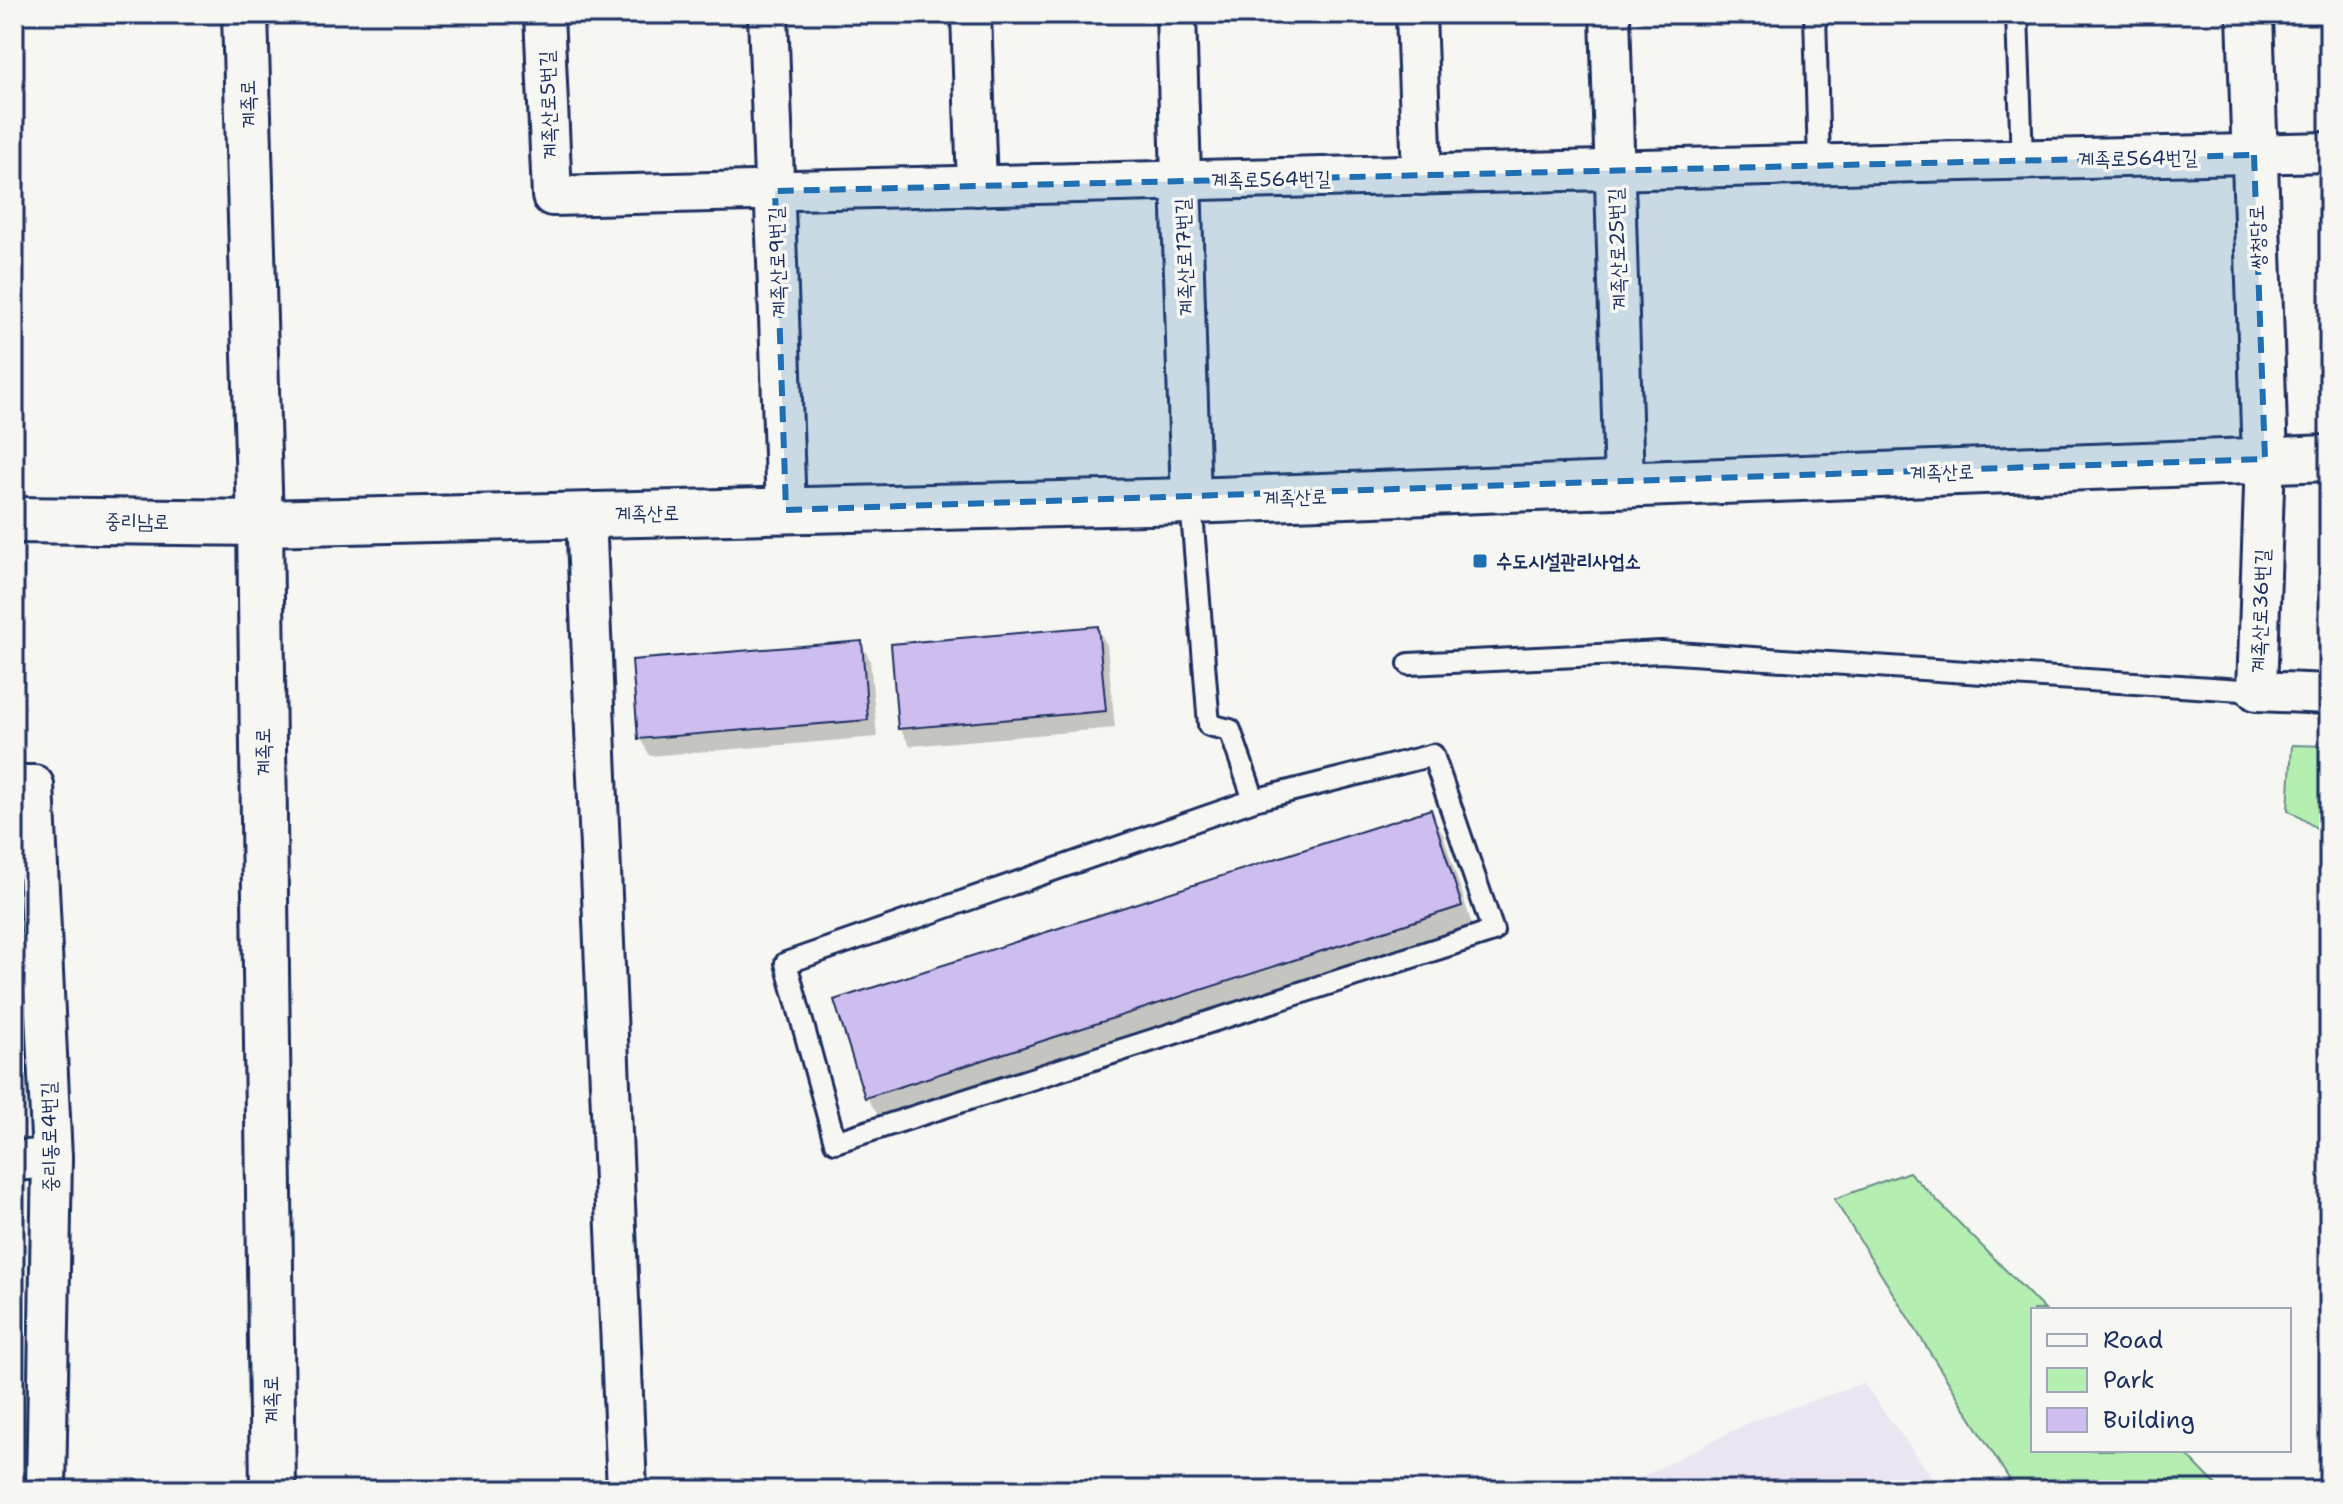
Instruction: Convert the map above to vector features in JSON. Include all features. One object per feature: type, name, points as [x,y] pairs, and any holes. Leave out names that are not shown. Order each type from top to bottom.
[{"type":"main road","name":"계족로","points":[[245,14],[260,523],[273,1490]]},
{"type":"main road","name":"쌍청당로","points":[[2250,14],[2265,459]]},
{"type":"main road","name":"계족산로","points":[[260,523],[1191,501],[2329,458]]},
{"type":"main road","name":"중리남로","points":[[14,520],[260,523]]},
{"type":"street","name":"계족산로5번길","points":[[544,14],[552,196]]},
{"type":"street","name":"계족산로9번길","points":[[768,14],[786,510]]},
{"type":"street","points":[[971,14],[977,186]]},
{"type":"street","name":"계족산로17번길","points":[[1176,14],[1191,501]]},
{"type":"street","points":[[1416,14],[1422,175]]},
{"type":"street","name":"계족산로25번길","points":[[1610,14],[1624,484]]},
{"type":"street","name":"계족로564번길","points":[[552,196],[2329,152]]},
{"type":"street","name":"계족산로36번길","points":[[2265,459],[2257,691],[2329,694]]},
{"type":"street","points":[[586,515],[627,1490]]},
{"type":"street","name":"중리동로4번길","points":[[24,785],[52,1158],[46,1490]]},
{"type":"street","points":[[14,1161],[52,1158]]},
{"type":"lane","points":[[1815,14],[1819,165]]},
{"type":"lane","points":[[2017,14],[2022,160]]},
{"type":"lane","points":[[1191,501],[1209,725],[1230,730],[1254,800]]},
{"type":"lane","points":[[1409,664],[1661,652],[2257,691]]},
{"type":"lane","points":[[1433,755],[1493,931],[835,1142],[786,963],[1254,800],[1433,755]]},
{"type":"highlighted area","points":[[2254,155],[2265,459],[786,510],[775,191]]},
{"type":"shaded area","points":[[1863,1383],[1942,1490],[1616,1490],[1750,1422]]},
{"type":"green space","points":[[2292,745],[2329,746],[2329,836],[2288,810]]},
{"type":"green space","points":[[1909,1172],[2043,1308],[2031,1308],[2031,1452],[2184,1452],[2221,1490],[2016,1490],[1834,1199]]},
{"type":"building","points":[[1098,626],[1106,711],[898,729],[891,644]]},
{"type":"building","points":[[862,641],[868,720],[638,739],[632,660]]},
{"type":"building","points":[[1431,809],[1462,906],[865,1098],[834,1000]]},
{"type":"place","name":"수도시설관리사업소","points":[[1480,561]]}]
